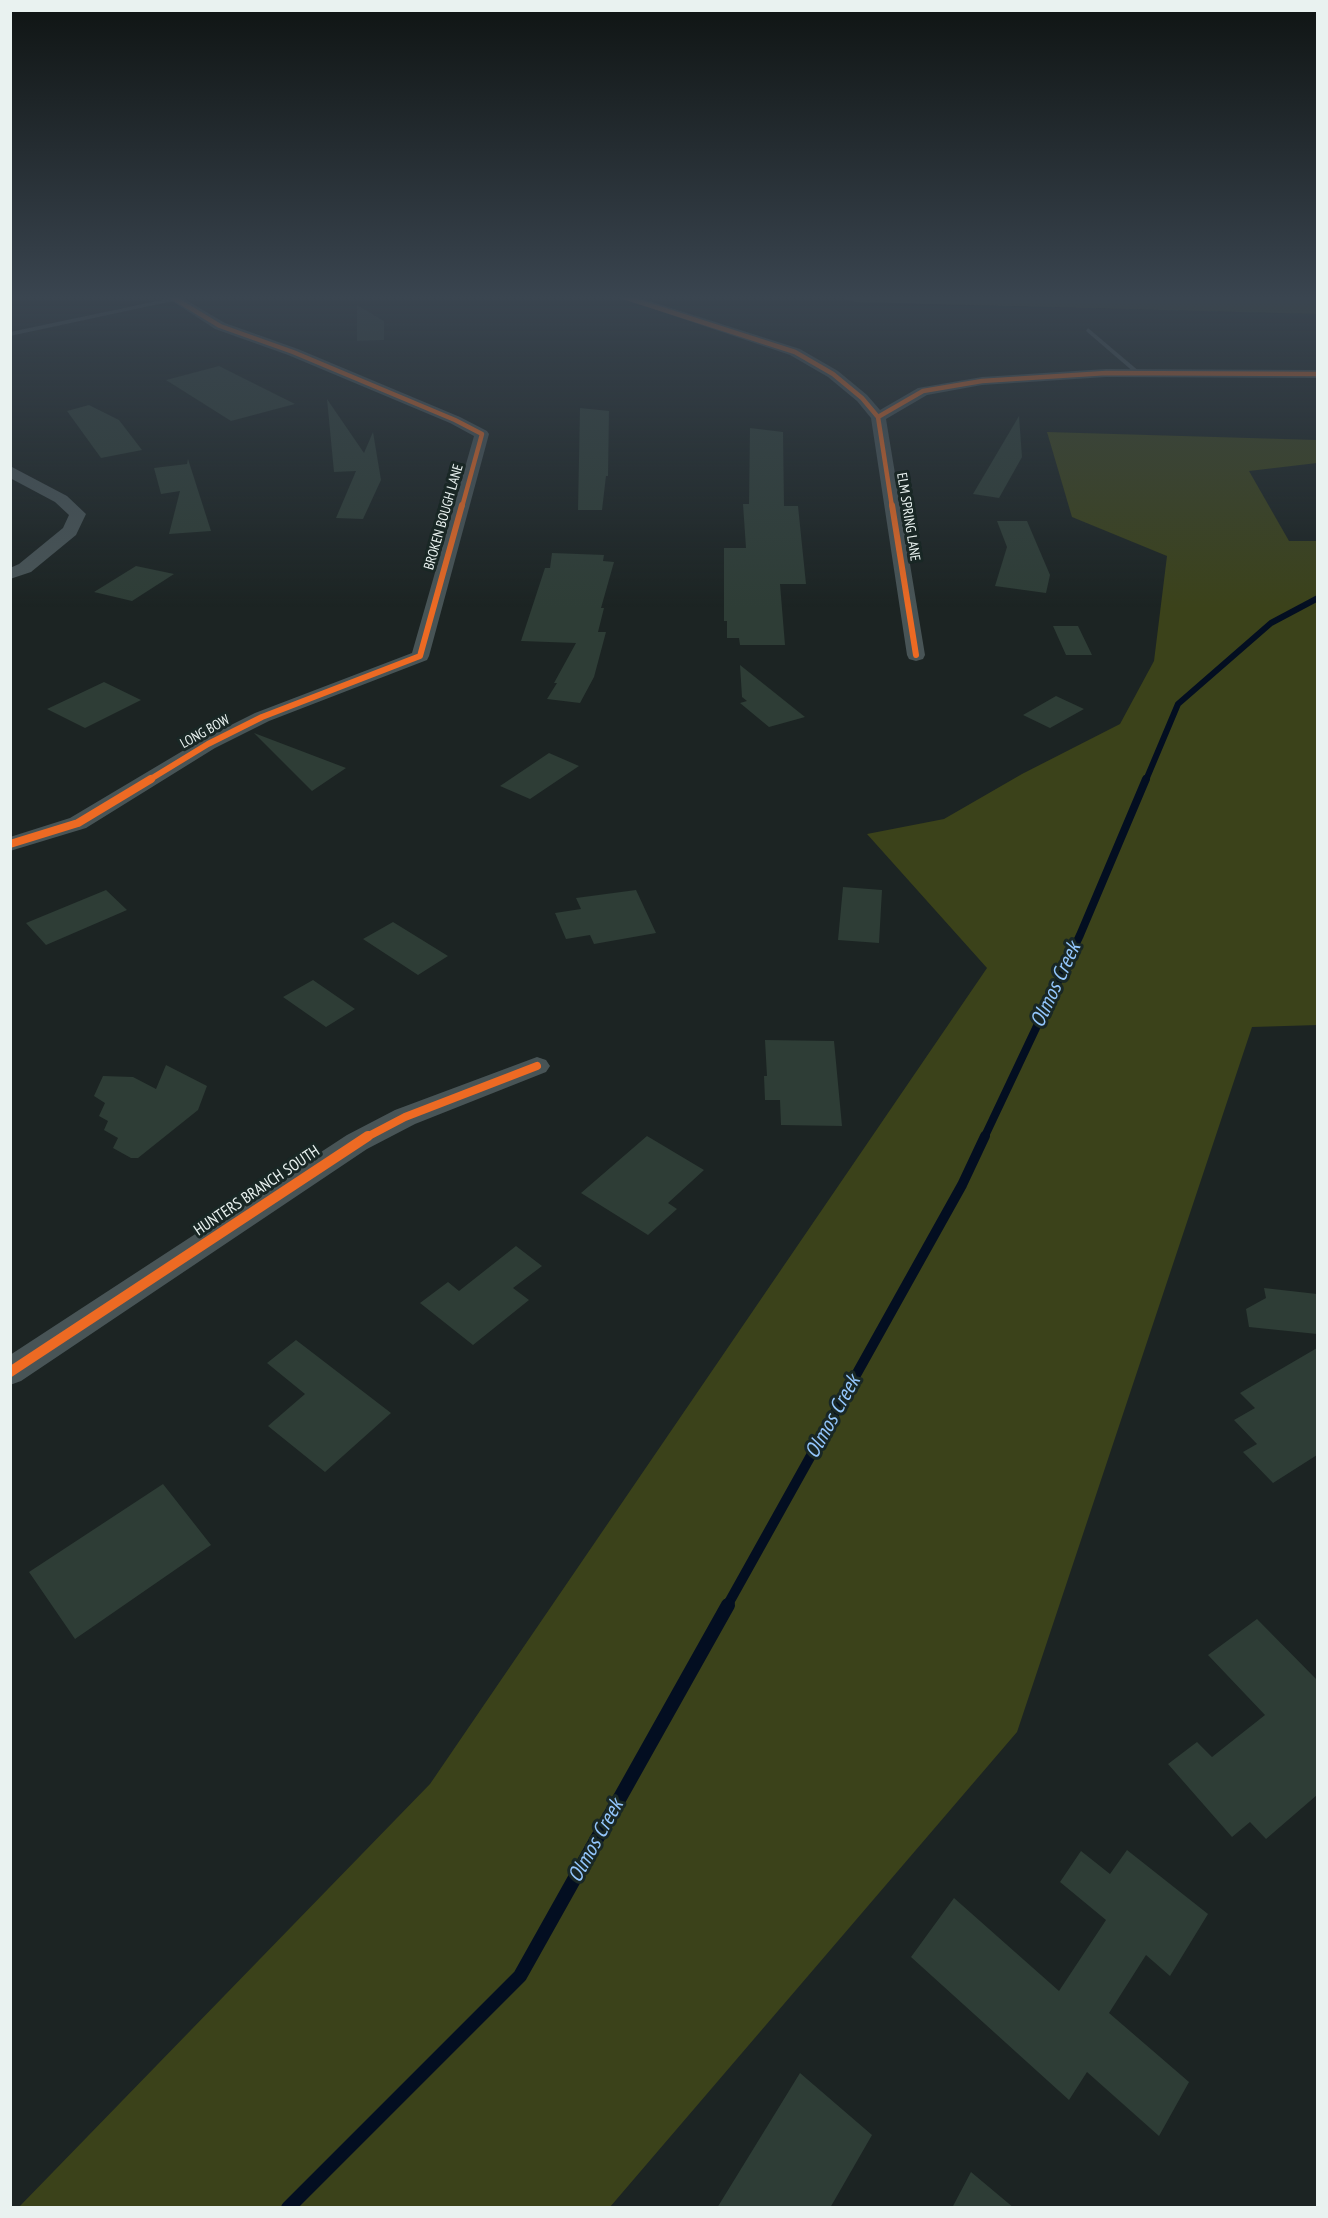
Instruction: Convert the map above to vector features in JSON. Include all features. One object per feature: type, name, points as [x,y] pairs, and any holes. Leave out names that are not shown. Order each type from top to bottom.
[{"type":"street","name":"BROKEN BOUGH LANE","points":[[405,401],[482,434],[420,656]]},
{"type":"street","points":[[864,401],[878,417],[907,401]]},
{"type":"street","name":"ELM SPRING LANE","points":[[878,417],[916,655]]},
{"type":"street","points":[[10,471],[61,500],[78,514],[70,531],[25,568],[10,574]]},
{"type":"street","name":"LONG BOW","points":[[10,844],[78,823],[208,744],[262,717],[420,656]]},
{"type":"street","name":"HUNTERS BRANCH SOUTH","points":[[10,1372],[357,1142],[405,1117],[537,1066]]},
{"type":"green space","points":[[1047,432],[1317,440],[1317,463],[1249,471],[1289,541],[1317,541],[1318,1025],[1252,1027],[1017,1732],[610,2207],[19,2207],[430,1784],[987,968],[867,834],[944,819],[1022,774],[1120,724],[1154,661],[1167,556],[1072,517]]},
{"type":"building","points":[[199,401],[288,401],[295,404],[231,421]]},
{"type":"building","points":[[327,401],[364,453],[373,432],[381,480],[363,519],[336,518],[356,471],[334,472]]},
{"type":"building","points":[[89,405],[119,420],[142,450],[101,458],[67,411]]},
{"type":"building","points":[[580,408],[609,411],[608,476],[606,476],[602,510],[578,510]]},
{"type":"building","points":[[1019,416],[1022,457],[999,498],[973,494]]},
{"type":"building","points":[[750,428],[783,432],[784,506],[798,506],[806,584],[780,584],[785,645],[740,645],[739,638],[727,638],[727,621],[724,621],[724,548],[746,548],[743,504],[749,504]]},
{"type":"building","points":[[188,459],[211,531],[169,534],[180,491],[161,494],[154,468],[187,464]]},
{"type":"building","points":[[997,521],[1027,521],[1050,575],[1046,593],[995,586],[1007,547]]},
{"type":"building","points":[[552,553],[604,555],[603,561],[614,562],[601,608],[604,608],[598,632],[606,632],[594,677],[580,703],[547,699],[576,643],[521,641],[545,568],[550,568]]},
{"type":"building","points":[[136,566],[174,574],[132,601],[94,592]]},
{"type":"building","points":[[1053,626],[1078,626],[1092,655],[1066,655]]},
{"type":"building","points":[[740,665],[805,717],[769,727],[740,703],[747,701],[742,697]]},
{"type":"building","points":[[104,682],[141,700],[85,728],[47,709]]},
{"type":"building","points":[[1056,696],[1084,709],[1050,728],[1023,715]]},
{"type":"building","points":[[254,733],[346,768],[312,791]]},
{"type":"building","points":[[549,753],[579,766],[530,799],[500,786]]},
{"type":"building","points":[[843,887],[882,890],[879,943],[838,940]]},
{"type":"building","points":[[106,890],[127,910],[46,945],[26,923]]},
{"type":"building","points":[[636,890],[656,933],[594,944],[590,935],[566,939],[555,913],[581,909],[576,898]]},
{"type":"building","points":[[393,922],[448,956],[418,975],[363,939]]},
{"type":"building","points":[[313,980],[355,1009],[326,1027],[283,997]]},
{"type":"building","points":[[765,1040],[834,1041],[842,1126],[781,1125],[780,1100],[765,1100],[764,1076],[767,1076]]},
{"type":"building","points":[[166,1065],[207,1086],[198,1110],[138,1158],[131,1158],[113,1148],[118,1138],[104,1130],[108,1121],[99,1116],[105,1103],[94,1096],[103,1076],[133,1077],[156,1089]]},
{"type":"building","points":[[647,1136],[704,1170],[668,1203],[677,1209],[648,1235],[581,1193]]},
{"type":"building","points":[[516,1246],[542,1266],[513,1288],[529,1300],[473,1345],[420,1303],[448,1282],[459,1291]]},
{"type":"building","points":[[1264,1288],[1317,1294],[1317,1334],[1249,1327],[1246,1309],[1266,1298]]},
{"type":"building","points":[[296,1340],[391,1413],[325,1472],[268,1426],[305,1394],[267,1363]]},
{"type":"building","points":[[1317,1348],[1317,1455],[1273,1483],[1243,1452],[1257,1444],[1234,1420],[1255,1408],[1240,1393]]},
{"type":"building","points":[[163,1484],[211,1545],[75,1639],[29,1572]]},
{"type":"building","points":[[1257,1619],[1317,1680],[1317,1795],[1266,1839],[1250,1822],[1232,1837],[1168,1764],[1197,1742],[1212,1757],[1265,1715],[1208,1655]]},
{"type":"building","points":[[1127,1850],[1208,1914],[1170,1976],[1146,1955],[1109,2013],[1189,2082],[1159,2136],[1087,2072],[1069,2100],[911,1957],[954,1898],[1059,1991],[1106,1920],[1060,1882],[1081,1851],[1110,1874]]},
{"type":"building","points":[[800,2073],[872,2135],[830,2208],[717,2208]]},
{"type":"building","points":[[971,2172],[1014,2208],[952,2208]]},
{"type":"waterway","name":"Olmos Creek","points":[[1146,780],[1178,704],[1271,623],[1318,598]]},
{"type":"waterway","name":"Olmos Creek","points":[[984,1138],[1080,935],[1146,779]]},
{"type":"waterway","name":"Olmos Creek","points":[[727,1606],[962,1185],[985,1136]]},
{"type":"waterway","name":"Olmos Creek","points":[[288,2208],[520,1976],[728,1605]]},
{"type":"cycle path","points":[[10,844],[78,823],[208,744],[262,717],[420,656],[482,434],[409,401]]},
{"type":"cycle path","points":[[864,401],[878,417],[916,655]]},
{"type":"cycle path","points":[[878,417],[907,401]]},
{"type":"cycle path","points":[[10,1372],[357,1142],[405,1117],[537,1066]]}]
